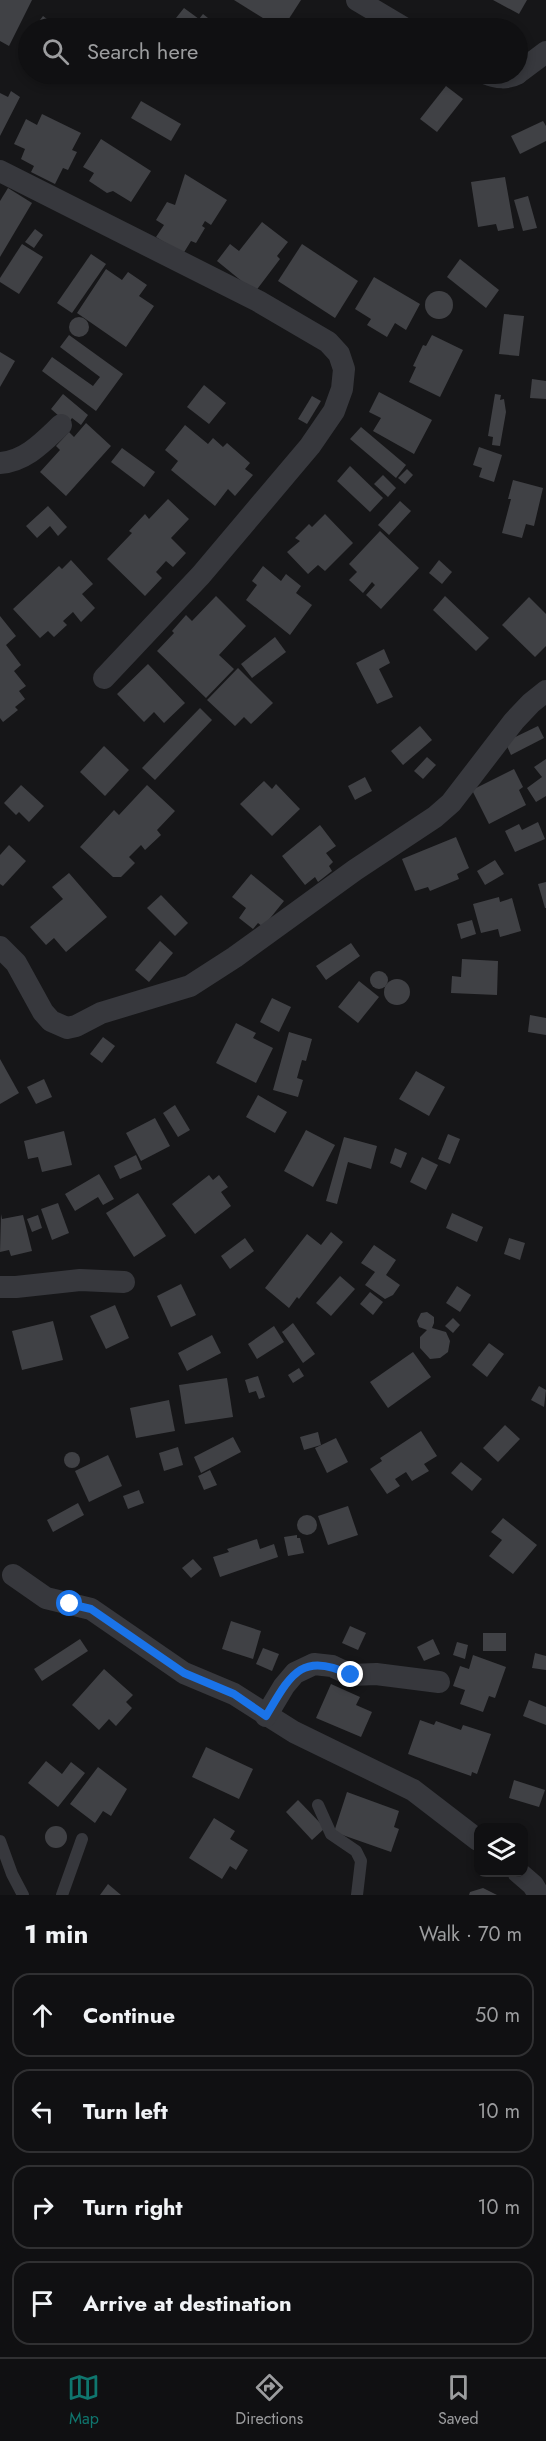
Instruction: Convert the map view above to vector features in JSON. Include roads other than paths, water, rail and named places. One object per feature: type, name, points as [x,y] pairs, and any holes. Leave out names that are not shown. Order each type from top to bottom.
[{"type":"street","points":[[357,0],[387,18]]},
{"type":"street","points":[[528,65],[546,52]]},
{"type":"street","points":[[0,171],[284,316],[328,342],[339,354],[344,369],[342,389],[334,411],[310,446],[201,574],[104,678]]},
{"type":"street","points":[[0,463],[11,462],[30,453],[61,425]]},
{"type":"street","points":[[0,948],[16,963],[43,1012],[51,1021],[67,1028],[76,1026],[101,1013],[190,986],[435,817],[451,802],[514,721],[531,702],[546,691]]},
{"type":"street","points":[[0,1287],[81,1280],[124,1282]]},
{"type":"street","points":[[13,1575],[46,1598],[91,1609],[184,1673],[234,1694],[266,1716],[413,1790],[474,1837]]},
{"type":"street","points":[[266,1716],[284,1686],[295,1673],[314,1664],[332,1665],[351,1675],[376,1674],[439,1682]]},
{"type":"street","points":[[524,1877],[533,1885],[539,1895]]},
{"type":"lane","points":[[318,1805],[331,1834],[356,1851],[361,1861],[357,1895]]},
{"type":"lane","points":[[62,1895],[82,1839]]},
{"type":"lane","points":[[0,1841],[22,1895]]}]
